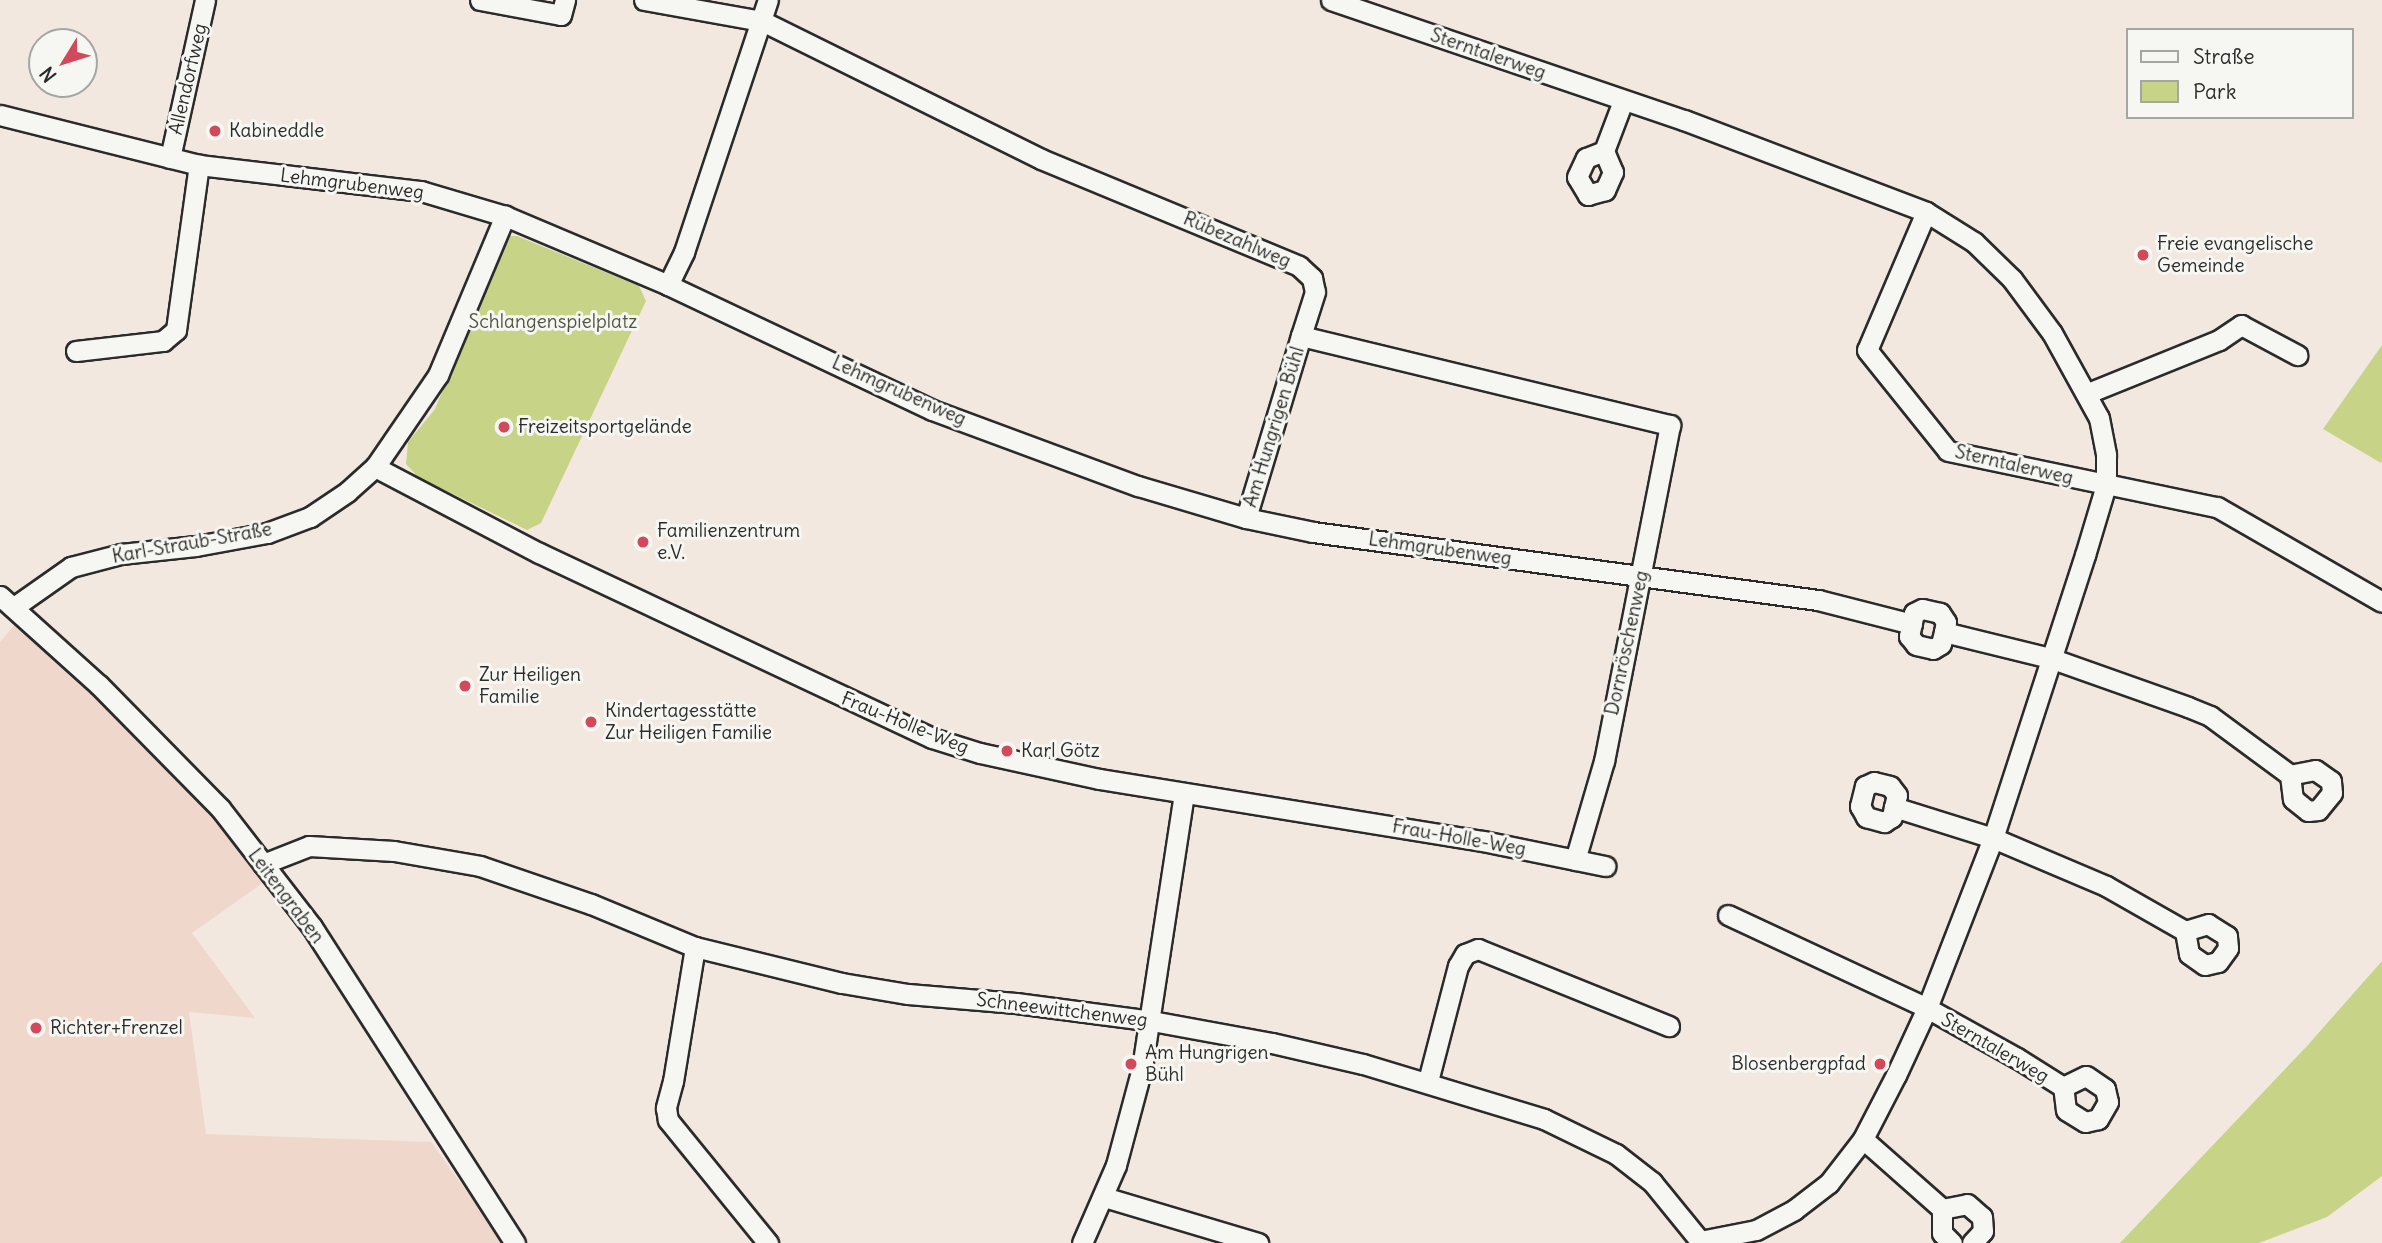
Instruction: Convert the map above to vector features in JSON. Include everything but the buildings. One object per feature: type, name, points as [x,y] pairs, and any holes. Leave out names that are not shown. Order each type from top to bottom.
[{"type":"street","name":"Allendorfweg","points":[[170,158],[205,0]]},
{"type":"street","points":[[480,0],[516,4],[561,15],[565,0]]},
{"type":"street","points":[[644,0],[762,21]]},
{"type":"street","points":[[668,285],[684,252],[768,0]]},
{"type":"street","name":"Sterntalerweg","points":[[1331,0],[1354,3],[1623,101],[1758,146],[1926,212],[1974,242],[2012,279],[2052,333],[2088,393],[2099,418],[2106,455],[2106,485],[1993,838],[1927,1009],[1863,1139],[1829,1183],[1794,1210],[1756,1230],[1699,1242]]},
{"type":"street","name":"Rübezahlweg","points":[[762,21],[1041,159],[1299,266],[1312,278],[1315,292],[1301,336]]},
{"type":"street","points":[[1604,151],[1623,101]]},
{"type":"street","name":"Lehmgrubenweg","points":[[0,115],[199,165],[421,191],[505,216],[668,285],[932,410],[1138,486],[1246,518],[1313,532],[1818,600],[1912,624],[1914,613],[1922,609],[1940,613],[1945,622],[1944,632],[2050,658]]},
{"type":"street","points":[[76,351],[163,341],[176,330],[199,165]]},
{"type":"street","name":"Sterntalerweg","points":[[1926,212],[1867,349],[1948,451],[2217,507],[2382,602]]},
{"type":"street","name":"Karl-Straub-Straße","points":[[7,601],[71,567],[121,554],[196,546],[267,533],[310,517],[347,492],[374,467],[438,375],[505,216]]},
{"type":"street","points":[[2088,393],[2219,340],[2241,324],[2297,355]]},
{"type":"street","name":"Dornröschenweg","points":[[1301,336],[1670,425],[1604,761],[1574,860]]},
{"type":"street","name":"Am Hungrigen Bühl","points":[[1246,518],[1301,336]]},
{"type":"street","name":"Frau-Holle-Weg","points":[[374,467],[539,553],[932,738],[980,753],[1184,794],[1306,811],[1605,866]]},
{"type":"street","name":"Leitengraben","points":[[7,601],[99,685],[220,807],[312,927],[515,1243]]},
{"type":"street","points":[[2050,658],[2210,716],[2290,775]]},
{"type":"street","points":[[1082,1243],[1104,1197],[1132,1113],[1152,1021],[1184,794]]},
{"type":"street","points":[[1894,807],[1993,838],[2106,886],[2185,931]]},
{"type":"street","name":"Schneewittchenweg","points":[[262,864],[309,846],[394,851],[480,866],[591,904],[695,947],[813,976],[908,994],[1016,1003],[1152,1021],[1272,1043],[1428,1081],[1544,1119],[1616,1154],[1652,1182],[1699,1242]]},
{"type":"street","name":"Sterntalerweg","points":[[1728,915],[1927,1009],[2017,1058],[2063,1087]]},
{"type":"street","points":[[695,947],[673,1081],[666,1108],[668,1119],[768,1243]]},
{"type":"street","points":[[1428,1081],[1458,966],[1465,954],[1478,949],[1669,1026]]},
{"type":"street","points":[[1863,1139],[1942,1209],[1942,1233],[1952,1243]]},
{"type":"street","points":[[1104,1197],[1258,1243]]},
{"type":"street","points":[[1942,1209],[1967,1204],[1982,1217],[1983,1231],[1972,1243]]},
{"type":"shaded area","points":[[17,622],[94,693],[212,812],[264,882],[192,933],[255,1018],[189,1012],[206,1134],[431,1142],[504,1243],[0,1243],[0,642]]},
{"type":"green space","name":"Schlangenspielplatz","points":[[504,236],[517,236],[639,286],[646,301],[541,523],[527,530],[418,477],[406,464],[408,442],[435,409]]},
{"type":"green space","points":[[2382,345],[2382,461],[2381,463],[2323,429]]},
{"type":"green space","points":[[2382,961],[2382,1176],[2327,1217],[2259,1243],[2120,1243],[2307,1046]]},
{"type":"place","name":"Kabineddle","points":[[215,131]]},
{"type":"place","name":"Freie evangelische Gemeinde","points":[[2143,255]]},
{"type":"place","name":"Freizeitsportgelände","points":[[504,427]]},
{"type":"place","name":"Familienzentrum e.V.","points":[[643,542]]},
{"type":"place","name":"Zur Heiligen Familie","points":[[465,686]]},
{"type":"place","name":"Kindertagesstätte Zur Heiligen Familie","points":[[591,722]]},
{"type":"place","name":"Karl Götz","points":[[1007,751]]},
{"type":"place","name":"Richter+Frenzel","points":[[36,1028]]},
{"type":"place","name":"Am Hungrigen Bühl","points":[[1131,1064]]},
{"type":"place","name":"Blosenbergpfad","points":[[1880,1064]]}]
